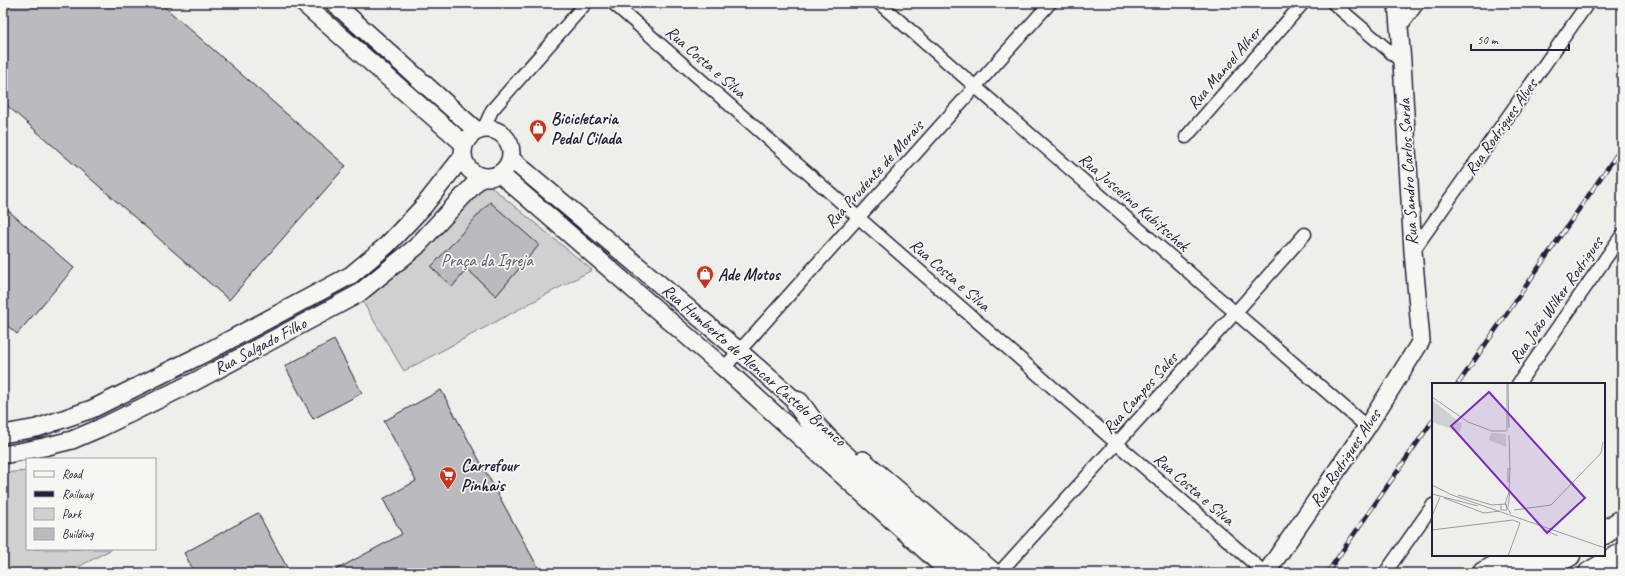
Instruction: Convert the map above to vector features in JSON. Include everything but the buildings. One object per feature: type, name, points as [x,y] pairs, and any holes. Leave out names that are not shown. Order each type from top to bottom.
[{"type":"highway","points":[[798,403],[816,428],[838,451],[974,573]]},
{"type":"highway","points":[[1605,517],[1622,509]]},
{"type":"highway","points":[[1605,524],[1622,515]]},
{"type":"highway","points":[[1605,532],[1622,521]]},
{"type":"highway","points":[[1590,573],[1622,554]]},
{"type":"highway","points":[[1484,573],[1516,556]]},
{"type":"highway","points":[[1510,573],[1551,562]]},
{"type":"highway","points":[[1601,573],[1622,564]]},
{"type":"main road","points":[[303,3],[464,150],[470,171],[481,176],[494,176],[505,170],[511,159],[511,147],[506,136],[496,130],[480,130],[469,136],[464,150]]},
{"type":"main road","points":[[334,3],[480,130]]},
{"type":"main road","name":"Rua Sandro Carlos Sarda","points":[[1397,3],[1413,251],[1422,341]]},
{"type":"main road","name":"Rua Salgado Filho","points":[[3,434],[37,428],[92,409],[351,275],[387,245],[423,207],[464,150]]},
{"type":"main road","name":"Rua Humberto de Alencar Castelo Branco","points":[[511,159],[739,351],[995,573]]},
{"type":"main road","name":"Rua Humberto de Alencar Castelo Branco","points":[[500,174],[724,368],[950,573]]},
{"type":"main road","name":"Rua Salgado Filho","points":[[3,455],[44,448],[72,440],[100,428],[194,382],[358,294],[380,278],[416,247],[481,176]]},
{"type":"main road","points":[[367,261],[380,278]]},
{"type":"main road","points":[[268,319],[276,338]]},
{"type":"main road","name":"Rua Rodrigues Alves","points":[[1265,573],[1367,427],[1422,341]]},
{"type":"street","points":[[480,130],[492,110],[586,3]]},
{"type":"street","name":"Rua Costa e Silva","points":[[613,3],[1265,573]]},
{"type":"street","name":"Rua Juscelino Kubitschek","points":[[879,3],[975,88],[1236,312],[1367,427]]},
{"type":"street","name":"Rua Prudente de Morais","points":[[724,368],[1050,3]]},
{"type":"street","name":"Rua Manoel Alher","points":[[1186,137],[1303,3]]},
{"type":"street","points":[[1333,3],[1402,62]]},
{"type":"street","points":[[1399,29],[1418,3]]},
{"type":"street","name":"Rua Rodrigues Alves","points":[[1413,251],[1588,3]]},
{"type":"street","name":"Rua Campos Sales","points":[[1000,573],[1305,234]]},
{"type":"street","name":"Rua João Wilker Rodrigues","points":[[1519,383],[1622,235]]},
{"type":"street","points":[[1385,573],[1432,506]]},
{"type":"green space","name":"Praça da Igreja","points":[[484,181],[592,270],[404,371],[358,294]]},
{"type":"green space","points":[[26,471],[26,550],[110,550],[67,573],[3,573],[3,473]]},
{"type":"railway","points":[[1459,383],[1622,147]]},
{"type":"railway","points":[[1327,573],[1432,421]]},
{"type":"place","name":"Bicicletaria Pedal Cilada","points":[[538,143]]},
{"type":"place","name":"Ade Motos","points":[[705,289]]},
{"type":"place","name":"Carrefour Pinhais","points":[[448,490]]}]
